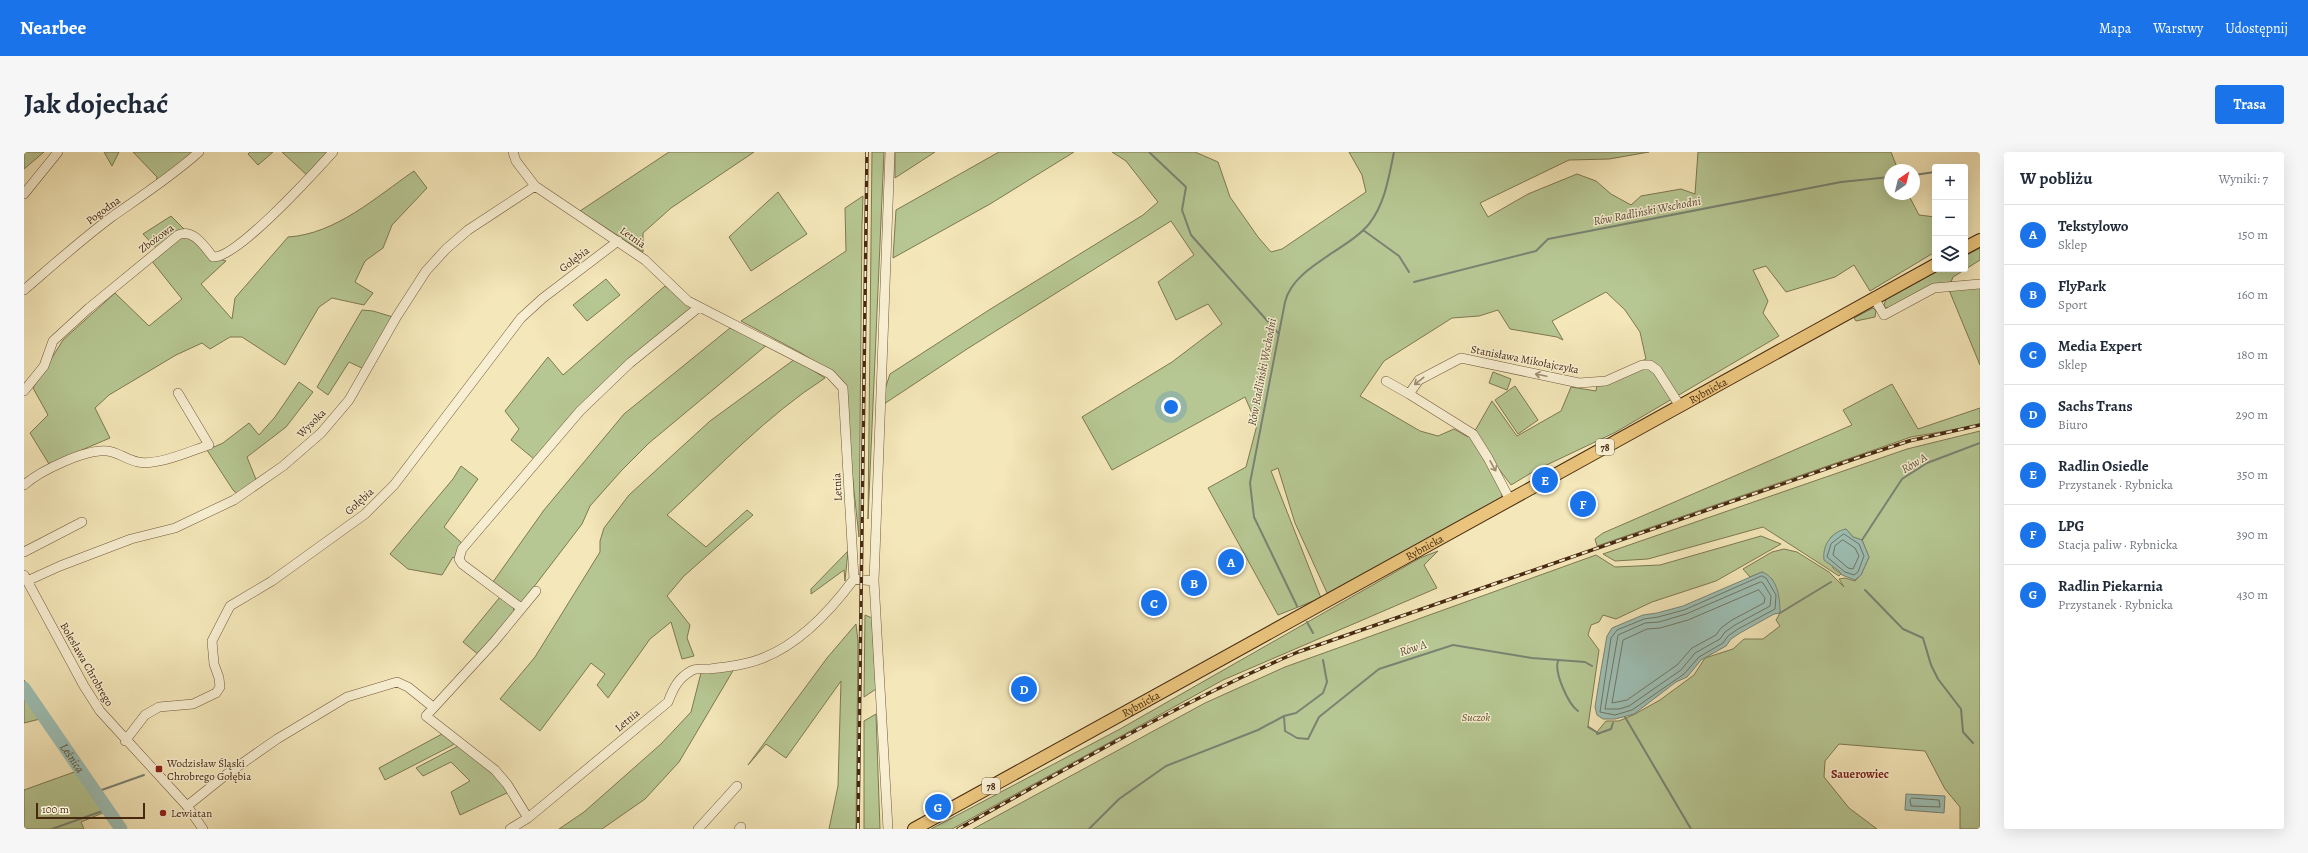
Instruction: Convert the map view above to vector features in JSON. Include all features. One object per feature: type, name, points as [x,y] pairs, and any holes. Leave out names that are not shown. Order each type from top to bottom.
[{"type":"main road","points":[[1968,246],[1980,240]]},
{"type":"main road","name":"Rybnicka","points":[[914,829],[1932,267]]},
{"type":"street","points":[[24,194],[58,152]]},
{"type":"street","name":"Pogodna","points":[[24,290],[74,246],[113,216],[160,185],[199,152]]},
{"type":"street","name":"Zbożowa","points":[[24,391],[44,366],[53,341],[89,308],[178,235],[184,232],[193,235],[214,256],[221,257],[236,248],[287,202],[334,152]]},
{"type":"street","name":"Letnia","points":[[510,829],[528,818],[668,702],[678,681],[692,670],[744,664],[762,658],[798,639],[845,591],[854,579],[843,388],[830,374],[688,301],[645,260],[536,186],[516,161],[513,152]]},
{"type":"street","points":[[888,829],[874,581],[890,152]]},
{"type":"street","name":"Wysoka","points":[[26,578],[131,539],[175,528],[234,500],[284,466],[321,432],[350,400],[401,310],[426,271],[446,249],[468,230],[536,186]]},
{"type":"street","name":"Gołębia","points":[[125,741],[145,714],[159,707],[193,704],[216,693],[220,687],[220,678],[214,664],[212,641],[230,606],[272,581],[365,514],[394,485],[521,318],[543,298],[618,241]]},
{"type":"street","points":[[1874,298],[1884,315],[1934,288],[1980,284]]},
{"type":"street","points":[[521,608],[462,564],[459,559],[462,549],[580,411],[630,363],[699,307]]},
{"type":"street","name":"Stanisława Mikołajczyka","points":[[1409,394],[1419,380],[1461,358],[1580,383],[1606,381],[1642,365],[1650,365],[1657,370],[1680,406]]},
{"type":"street","points":[[1386,381],[1473,434],[1488,458],[1510,500]]},
{"type":"street","points":[[24,486],[34,476],[95,451],[120,454],[138,462],[162,461],[209,445],[178,392]]},
{"type":"street","points":[[24,552],[82,522]]},
{"type":"street","name":"Bolesława Chrobrego","points":[[26,578],[84,686],[100,712],[125,741],[187,806],[204,829]]},
{"type":"street","points":[[854,579],[874,581]]},
{"type":"street","points":[[528,818],[507,784],[489,764],[426,716],[432,707],[480,658],[536,591]]},
{"type":"street","points":[[187,806],[227,774],[277,739],[347,697],[396,682],[408,687],[432,707]]},
{"type":"street","points":[[698,829],[737,786]]},
{"type":"green space","points":[[24,152],[44,152],[24,169]]},
{"type":"green space","points":[[104,152],[119,152],[112,166]]},
{"type":"green space","points":[[133,152],[194,152],[156,184],[157,177]]},
{"type":"green space","points":[[250,152],[273,152],[258,165],[248,154]]},
{"type":"green space","points":[[282,152],[332,152],[308,176]]},
{"type":"green space","points":[[669,152],[754,152],[671,208],[643,233],[643,252],[580,211]]},
{"type":"green space","points":[[872,152],[884,152],[868,519]]},
{"type":"green space","points":[[895,152],[935,152],[895,178]]},
{"type":"green space","points":[[999,152],[1074,152],[990,204],[893,258],[896,210]]},
{"type":"green space","points":[[1112,152],[1195,152],[1218,162],[1230,197],[1258,237],[1271,252],[1282,249],[1366,192],[1362,175],[1349,152],[1649,152],[1609,159],[1569,160],[1480,203],[1488,217],[1528,194],[1577,174],[1596,181],[1611,194],[1631,205],[1641,196],[1681,189],[1695,194],[1698,152],[1891,152],[1896,164],[1884,164],[1884,200],[1911,200],[1919,215],[1932,217],[1932,254],[1870,291],[1854,265],[1835,277],[1786,292],[1766,266],[1753,270],[1768,301],[1763,313],[1779,336],[1616,432],[1536,470],[1511,485],[1499,469],[1502,497],[1328,595],[1295,523],[1278,468],[1271,471],[1321,598],[1278,615],[1208,488],[1246,467],[1257,425],[1245,397],[1112,470],[1082,417],[1172,362],[1222,324],[1208,304],[1176,320],[1158,282],[1194,255],[1171,221],[967,349],[884,404],[885,389],[890,374],[989,310],[1143,215],[1158,202],[1126,161]],"holes":[[[1606,292],[1625,310],[1640,332],[1646,359],[1606,377],[1598,378],[1596,391],[1571,387],[1561,411],[1517,436],[1492,401],[1476,429],[1468,437],[1454,429],[1438,436],[1420,431],[1360,396],[1384,361],[1452,318],[1479,316],[1498,310],[1510,329],[1557,337],[1563,340],[1552,321]]]},
{"type":"green space","points":[[414,171],[427,188],[392,225],[383,248],[365,261],[355,282],[373,293],[364,305],[332,298],[319,307],[285,365],[242,337],[230,337],[210,349],[202,343],[176,355],[109,395],[95,408],[110,438],[49,464],[30,433],[48,415],[33,388],[63,340],[115,293],[149,326],[182,299],[151,260],[184,236],[195,242],[214,257],[226,261],[201,284],[232,319],[235,298],[288,237],[323,229],[339,222],[370,203]]},
{"type":"green space","points":[[778,192],[807,234],[751,271],[729,237]]},
{"type":"green space","points":[[863,196],[859,537],[850,454],[847,389],[839,377],[801,353],[741,321],[846,251],[845,208]]},
{"type":"green space","points":[[171,216],[184,229],[157,249],[143,234]]},
{"type":"green space","points":[[1980,248],[1980,260],[1968,268],[1968,254]]},
{"type":"green space","points":[[1936,272],[1961,272],[1953,277],[1951,282],[1941,284],[1891,307],[1886,308],[1884,305],[1886,299]]},
{"type":"green space","points":[[606,279],[620,295],[587,321],[573,305]]},
{"type":"green space","points":[[665,286],[693,308],[534,459],[511,440],[519,429],[505,411],[548,357],[563,375]]},
{"type":"green space","points":[[1980,288],[1980,365],[1949,290]]},
{"type":"green space","points":[[1873,308],[1876,311],[1875,317],[1856,321],[1854,318]]},
{"type":"green space","points":[[362,310],[373,311],[393,317],[364,369],[349,362],[328,395],[317,387]]},
{"type":"green space","points":[[730,328],[768,344],[649,443],[622,470],[590,506],[582,524],[520,605],[493,582],[544,510],[624,414]]},
{"type":"green space","points":[[795,359],[825,378],[803,393],[763,426],[667,515],[706,547],[747,510],[753,515],[684,576],[667,596],[690,625],[687,638],[694,656],[682,659],[671,622],[650,639],[608,698],[597,685],[605,674],[591,663],[540,731],[500,699],[535,657],[600,552],[600,541],[604,528],[629,495],[710,421]]},
{"type":"green space","points":[[1493,372],[1511,379],[1507,390],[1489,383]]},
{"type":"green space","points":[[299,382],[313,392],[286,427],[247,457],[259,487],[242,498],[233,490],[207,450],[223,443],[249,423],[259,435],[275,417]]},
{"type":"green space","points":[[1892,384],[1918,429],[1980,408],[1980,425],[1911,437],[1597,546],[1595,539],[1603,533],[1852,425],[1843,410]]},
{"type":"green space","points":[[1515,386],[1538,420],[1518,434],[1495,400]]},
{"type":"green space","name":"Suczok","points":[[1980,431],[1980,829],[1960,829],[1960,807],[1945,789],[1925,751],[1839,744],[1825,761],[1824,777],[1849,808],[1877,829],[973,829],[1205,703],[1285,667],[1596,555],[1615,567],[1660,565],[1761,536],[1781,544],[1716,581],[1652,602],[1616,619],[1603,615],[1599,622],[1591,625],[1588,635],[1599,650],[1588,726],[1597,732],[1606,721],[1619,721],[1660,700],[1694,675],[1705,658],[1733,649],[1744,639],[1763,639],[1780,626],[1776,620],[1780,613],[1775,586],[1772,579],[1762,572],[1750,577],[1743,569],[1772,552],[1784,549],[1797,552],[1829,572],[1844,587],[1839,579],[1845,578],[1855,581],[1861,575],[1869,557],[1862,540],[1853,537],[1846,529],[1831,537],[1826,547],[1833,568],[1841,574],[1839,576],[1763,527],[1648,559],[1615,561],[1603,554],[1907,449]]},
{"type":"green space","points":[[461,466],[478,479],[444,527],[463,544],[458,561],[453,557],[442,575],[408,569],[390,554],[453,479]]},
{"type":"green space","points":[[848,551],[845,581],[844,570],[811,594],[811,589]]},
{"type":"green space","points":[[1438,551],[1424,565],[1437,588],[1223,680],[952,829],[931,829],[1120,729],[1420,558]]},
{"type":"green space","points":[[500,597],[513,606],[514,611],[479,655],[463,642]]},
{"type":"green space","points":[[865,615],[872,618],[876,689],[864,697]]},
{"type":"green space","points":[[856,624],[858,641],[856,829],[829,829],[838,786],[841,681],[786,758],[766,744],[748,765],[827,658]]},
{"type":"green space","points":[[734,669],[679,762],[645,799],[602,829],[559,829],[584,812],[661,744],[691,712],[701,673]]},
{"type":"green space","points":[[24,680],[76,756],[77,771],[40,719],[24,723]]},
{"type":"green space","points":[[876,714],[880,829],[864,829],[864,721]]},
{"type":"green space","points":[[442,734],[454,743],[453,745],[385,780],[379,768]]},
{"type":"green space","points":[[458,746],[485,765],[509,792],[460,815],[451,792],[470,781],[451,762],[423,776],[416,768]]},
{"type":"green space","points":[[77,771],[105,812],[81,822],[84,829],[24,829],[24,790]]},
{"type":"water","points":[[1846,529],[1853,537],[1862,540],[1869,557],[1861,575],[1855,580],[1842,575],[1824,560],[1824,550],[1829,540],[1836,533]]},
{"type":"water","points":[[1762,572],[1772,579],[1775,584],[1779,595],[1780,613],[1774,614],[1731,639],[1726,646],[1701,660],[1687,677],[1676,682],[1634,714],[1615,719],[1603,719],[1597,715],[1595,707],[1601,670],[1607,636],[1612,628],[1643,615],[1683,606]]},
{"type":"water","points":[[1906,794],[1945,796],[1944,813],[1905,810]]},
{"type":"waterway","points":[[1149,152],[1186,187],[1182,210],[1191,235],[1279,334]]},
{"type":"waterway","name":"Rów Radliński Wschodni","points":[[1297,606],[1254,517],[1250,483],[1285,302],[1290,290],[1299,279],[1310,269],[1360,233],[1369,224],[1383,199],[1394,152]]},
{"type":"waterway","name":"Rów Radliński Wschodni","points":[[1920,174],[1932,172]]},
{"type":"waterway","name":"Rów Radliński Wschodni","points":[[1414,282],[1536,251],[1548,239],[1841,182],[1884,178]]},
{"type":"waterway","name":"Rów Radliński Wschodni","points":[[1363,230],[1399,256],[1409,272]]},
{"type":"waterway","name":"Rów A","points":[[1862,540],[1902,479],[1927,463],[1980,443]]},
{"type":"waterway","name":"Rów A","points":[[1780,613],[1831,582]]},
{"type":"waterway","points":[[1865,590],[1903,629],[1923,638],[1931,665],[1938,679],[1961,709],[1963,732],[1973,743]]},
{"type":"waterway","name":"Rów Radliński Wschodni","points":[[1307,622],[1313,633]]},
{"type":"waterway","name":"Rów A","points":[[1284,716],[1285,731],[1297,738],[1308,739],[1319,717],[1379,669],[1453,645],[1532,658],[1585,662],[1592,666]]},
{"type":"waterway","points":[[1089,829],[1119,799],[1166,766],[1258,730],[1284,716],[1296,713],[1323,693],[1327,682],[1323,660]]},
{"type":"waterway","points":[[1558,661],[1558,672],[1563,688],[1570,702],[1578,711]]},
{"type":"waterway","name":"Leśnica","points":[[24,688],[121,829]]},
{"type":"waterway","points":[[1625,717],[1691,829]]},
{"type":"waterway","points":[[1597,734],[1611,729],[1613,723]]},
{"type":"waterway","points":[[1588,727],[1598,733]]},
{"type":"waterway","points":[[96,792],[144,775]]},
{"type":"waterway","points":[[52,829],[108,809]]},
{"type":"railway","points":[[858,829],[867,152]]},
{"type":"railway","points":[[958,829],[1168,714],[1254,671],[1298,652],[1863,456],[1909,441],[1980,425]]},
{"type":"place","name":"Radlin Osiedle","points":[[1545,480]]},
{"type":"place","name":"LPG","points":[[1583,504]]},
{"type":"place","name":"Tekstylowo","points":[[1231,562]]},
{"type":"place","name":"FlyPark","points":[[1194,583]]},
{"type":"place","name":"Media Expert","points":[[1154,603]]},
{"type":"place","name":"Sachs Trans","points":[[1024,689]]},
{"type":"place","name":"Wodzisław Śląski Chrobrego Gołębia","points":[[159,769]]},
{"type":"place","name":"Radlin Piekarnia","points":[[938,807]]},
{"type":"place","name":"Lewiatan","points":[[163,813]]},
{"type":"district","name":"Sauerowiec","points":[[1860,774]]}]
